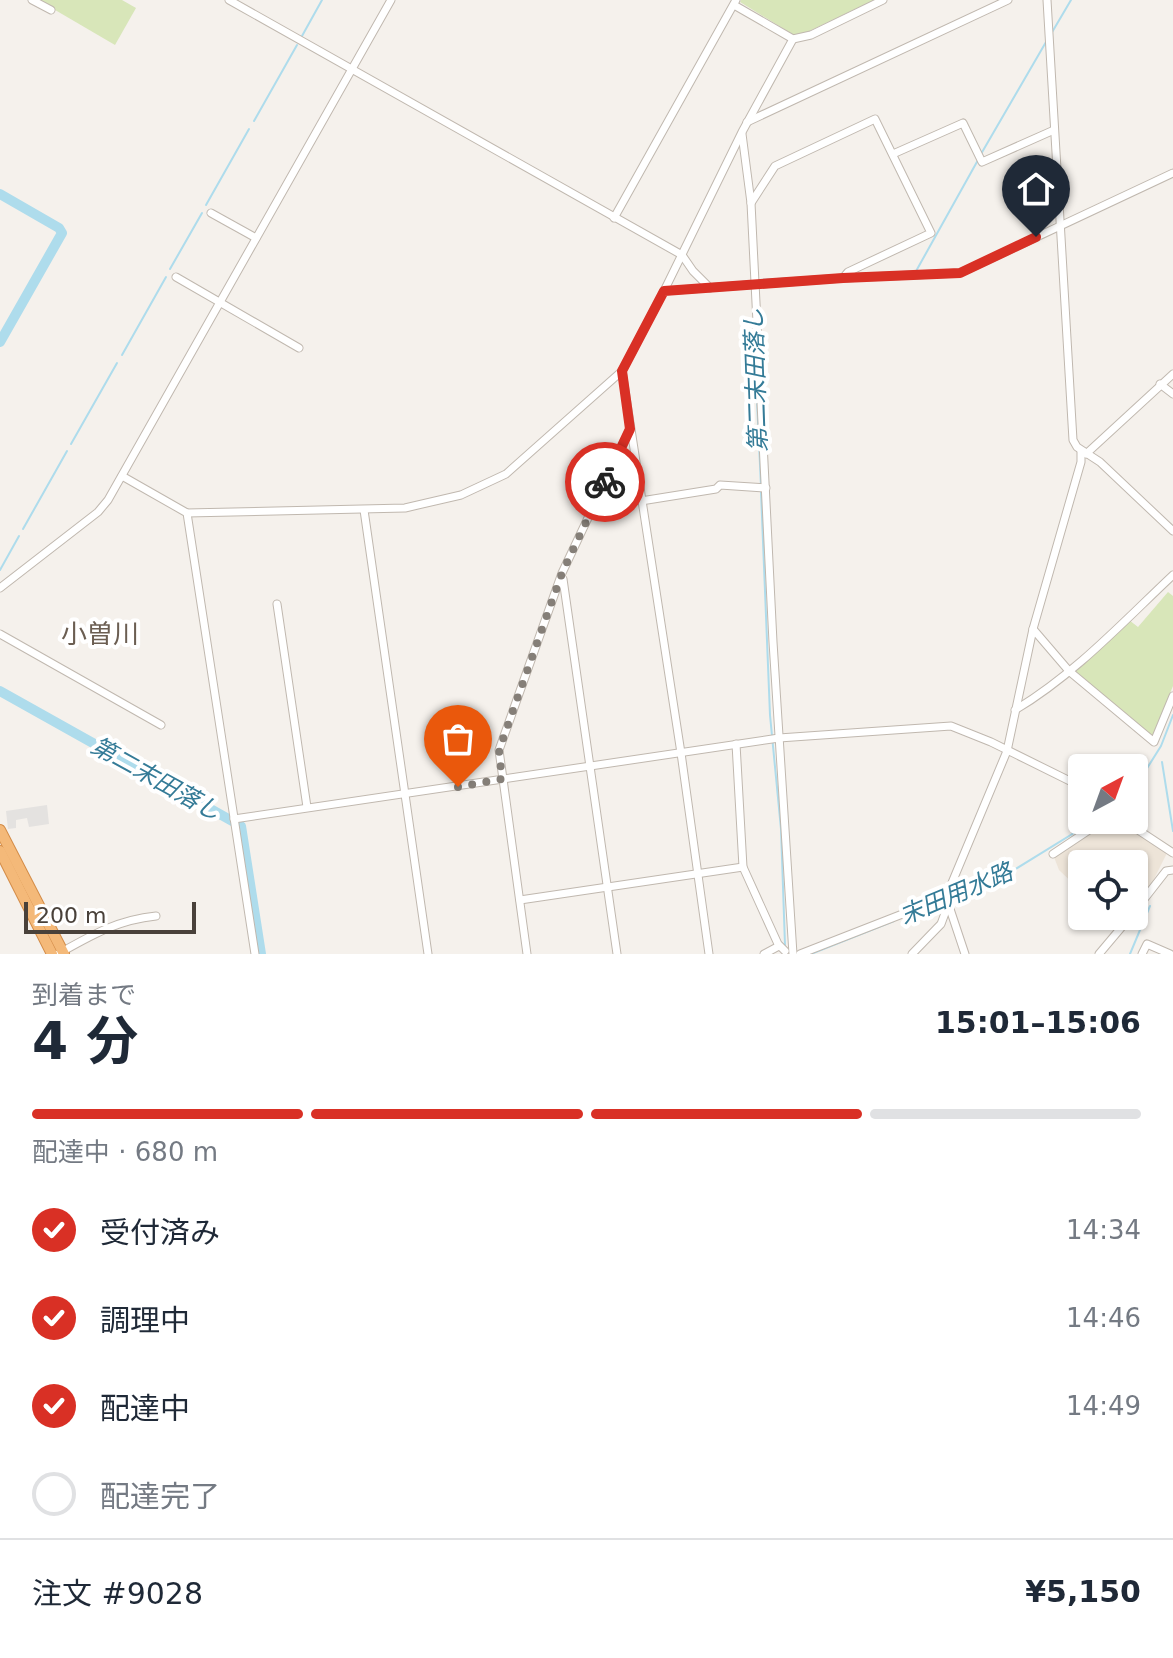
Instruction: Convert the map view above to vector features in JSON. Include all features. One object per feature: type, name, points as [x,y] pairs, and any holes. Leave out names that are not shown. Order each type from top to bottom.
[{"type":"highway","points":[[0,830],[59,953]]},
{"type":"highway","points":[[0,851],[59,953]]},
{"type":"street","points":[[32,0],[51,10]]},
{"type":"street","points":[[229,0],[682,255],[710,288]]},
{"type":"street","points":[[0,588],[98,512],[122,476],[391,0]]},
{"type":"street","points":[[614,218],[735,2],[793,39],[811,35],[883,0]]},
{"type":"street","points":[[747,122],[1008,0]]},
{"type":"street","points":[[1047,0],[1073,440],[1173,531]]},
{"type":"street","points":[[122,476],[187,513],[405,508],[439,502],[506,474],[622,371],[747,122],[793,39]]},
{"type":"street","points":[[751,203],[775,166],[875,119],[931,233],[848,272],[843,278]]},
{"type":"street","points":[[893,154],[963,123],[982,162],[1054,130]]},
{"type":"street","points":[[742,132],[751,203],[779,738],[786,951]]},
{"type":"street","points":[[664,291],[960,273],[1173,173]]},
{"type":"street","points":[[211,213],[256,238]]},
{"type":"street","points":[[176,277],[299,348]]},
{"type":"street","points":[[622,371],[709,954]]},
{"type":"street","points":[[912,954],[941,924],[947,901],[1007,751],[1033,629],[1084,452],[1173,374]]},
{"type":"street","points":[[1160,384],[1173,394]]},
{"type":"street","points":[[527,954],[499,750],[562,573],[630,429]]},
{"type":"street","points":[[641,501],[716,489],[720,485],[766,488]]},
{"type":"street","points":[[364,510],[428,954]]},
{"type":"street","points":[[187,513],[255,954]]},
{"type":"street","points":[[562,573],[617,954]]},
{"type":"street","points":[[1015,710],[1069,671],[1173,575]]},
{"type":"street","points":[[277,604],[307,807]]},
{"type":"street","points":[[1033,629],[1069,671],[1154,742],[1173,696]]},
{"type":"street","points":[[0,634],[161,725]]},
{"type":"street","points":[[234,819],[779,738],[951,726],[1068,780]]},
{"type":"street","points":[[736,744],[743,867],[786,951]]},
{"type":"street","points":[[1053,854],[1083,834]]},
{"type":"street","points":[[1144,834],[1173,853]]},
{"type":"street","points":[[520,900],[743,867]]},
{"type":"street","points":[[1148,893],[1163,873],[1173,870]]},
{"type":"street","points":[[800,954],[947,901]]},
{"type":"street","points":[[947,901],[965,954]]},
{"type":"street","points":[[59,953],[111,925],[127,919],[156,916]]},
{"type":"street","points":[[1099,954],[1119,930]]},
{"type":"street","points":[[1142,954],[1147,944],[1170,954]]},
{"type":"street","points":[[764,954],[786,951]]},
{"type":"shaded area","points":[[47,805],[49,824],[29,827],[27,818],[16,820],[16,828],[8,829],[6,811]]},
{"type":"shaded area","points":[[1088,834],[1139,834],[1167,853],[1148,891],[1148,850],[1068,850],[1068,879],[1059,870],[1054,857]]},
{"type":"green space","points":[[38,0],[122,0],[136,8],[115,45]]},
{"type":"green space","points":[[741,0],[874,0],[797,37]]},
{"type":"green space","points":[[1168,592],[1173,596],[1173,686],[1152,737],[1073,671],[1129,620],[1138,627]]},
{"type":"waterway","points":[[302,36],[322,0]]},
{"type":"waterway","name":"第二末田落し","points":[[1051,34],[1071,0]]},
{"type":"waterway","name":"第二末田落し","points":[[981,154],[1046,42]]},
{"type":"waterway","points":[[254,121],[297,45]]},
{"type":"waterway","points":[[206,205],[249,129]]},
{"type":"waterway","name":"第二末田落し","points":[[915,273],[978,160]]},
{"type":"waterway","points":[[0,194],[59,228],[62,233],[0,342]]},
{"type":"waterway","points":[[170,269],[202,213]]},
{"type":"waterway","name":"第二末田落し","points":[[855,274],[869,273]]},
{"type":"waterway","points":[[122,355],[166,277]]},
{"type":"waterway","name":"第二末田落し","points":[[759,280],[797,278]]},
{"type":"waterway","points":[[71,444],[117,363]]},
{"type":"waterway","name":"第二末田落し","points":[[756,380],[761,486]]},
{"type":"waterway","points":[[23,529],[67,451]]},
{"type":"waterway","name":"第二末田落し","points":[[761,492],[770,715],[781,829],[785,945]]},
{"type":"waterway","points":[[0,570],[19,536]]},
{"type":"waterway","name":"第二末田落し","points":[[0,691],[241,826],[261,954]]},
{"type":"waterway","name":"末田用水路","points":[[1148,767],[1161,746],[1173,715]]},
{"type":"waterway","points":[[1162,762],[1173,831]]},
{"type":"waterway","name":"末田用水路","points":[[949,899],[1001,878],[1072,834]]},
{"type":"waterway","points":[[1130,954],[1150,906]]},
{"type":"waterway","name":"末田用水路","points":[[811,954],[894,921]]},
{"type":"way so far","points":[[458,787],[502,779],[499,750],[562,573],[605,482]]},
{"type":"district","name":"小曽川","points":[[100,634]]},
{"type":"route","points":[[605,482],[630,429],[622,371],[664,291],[960,273],[1036,237]]}]
